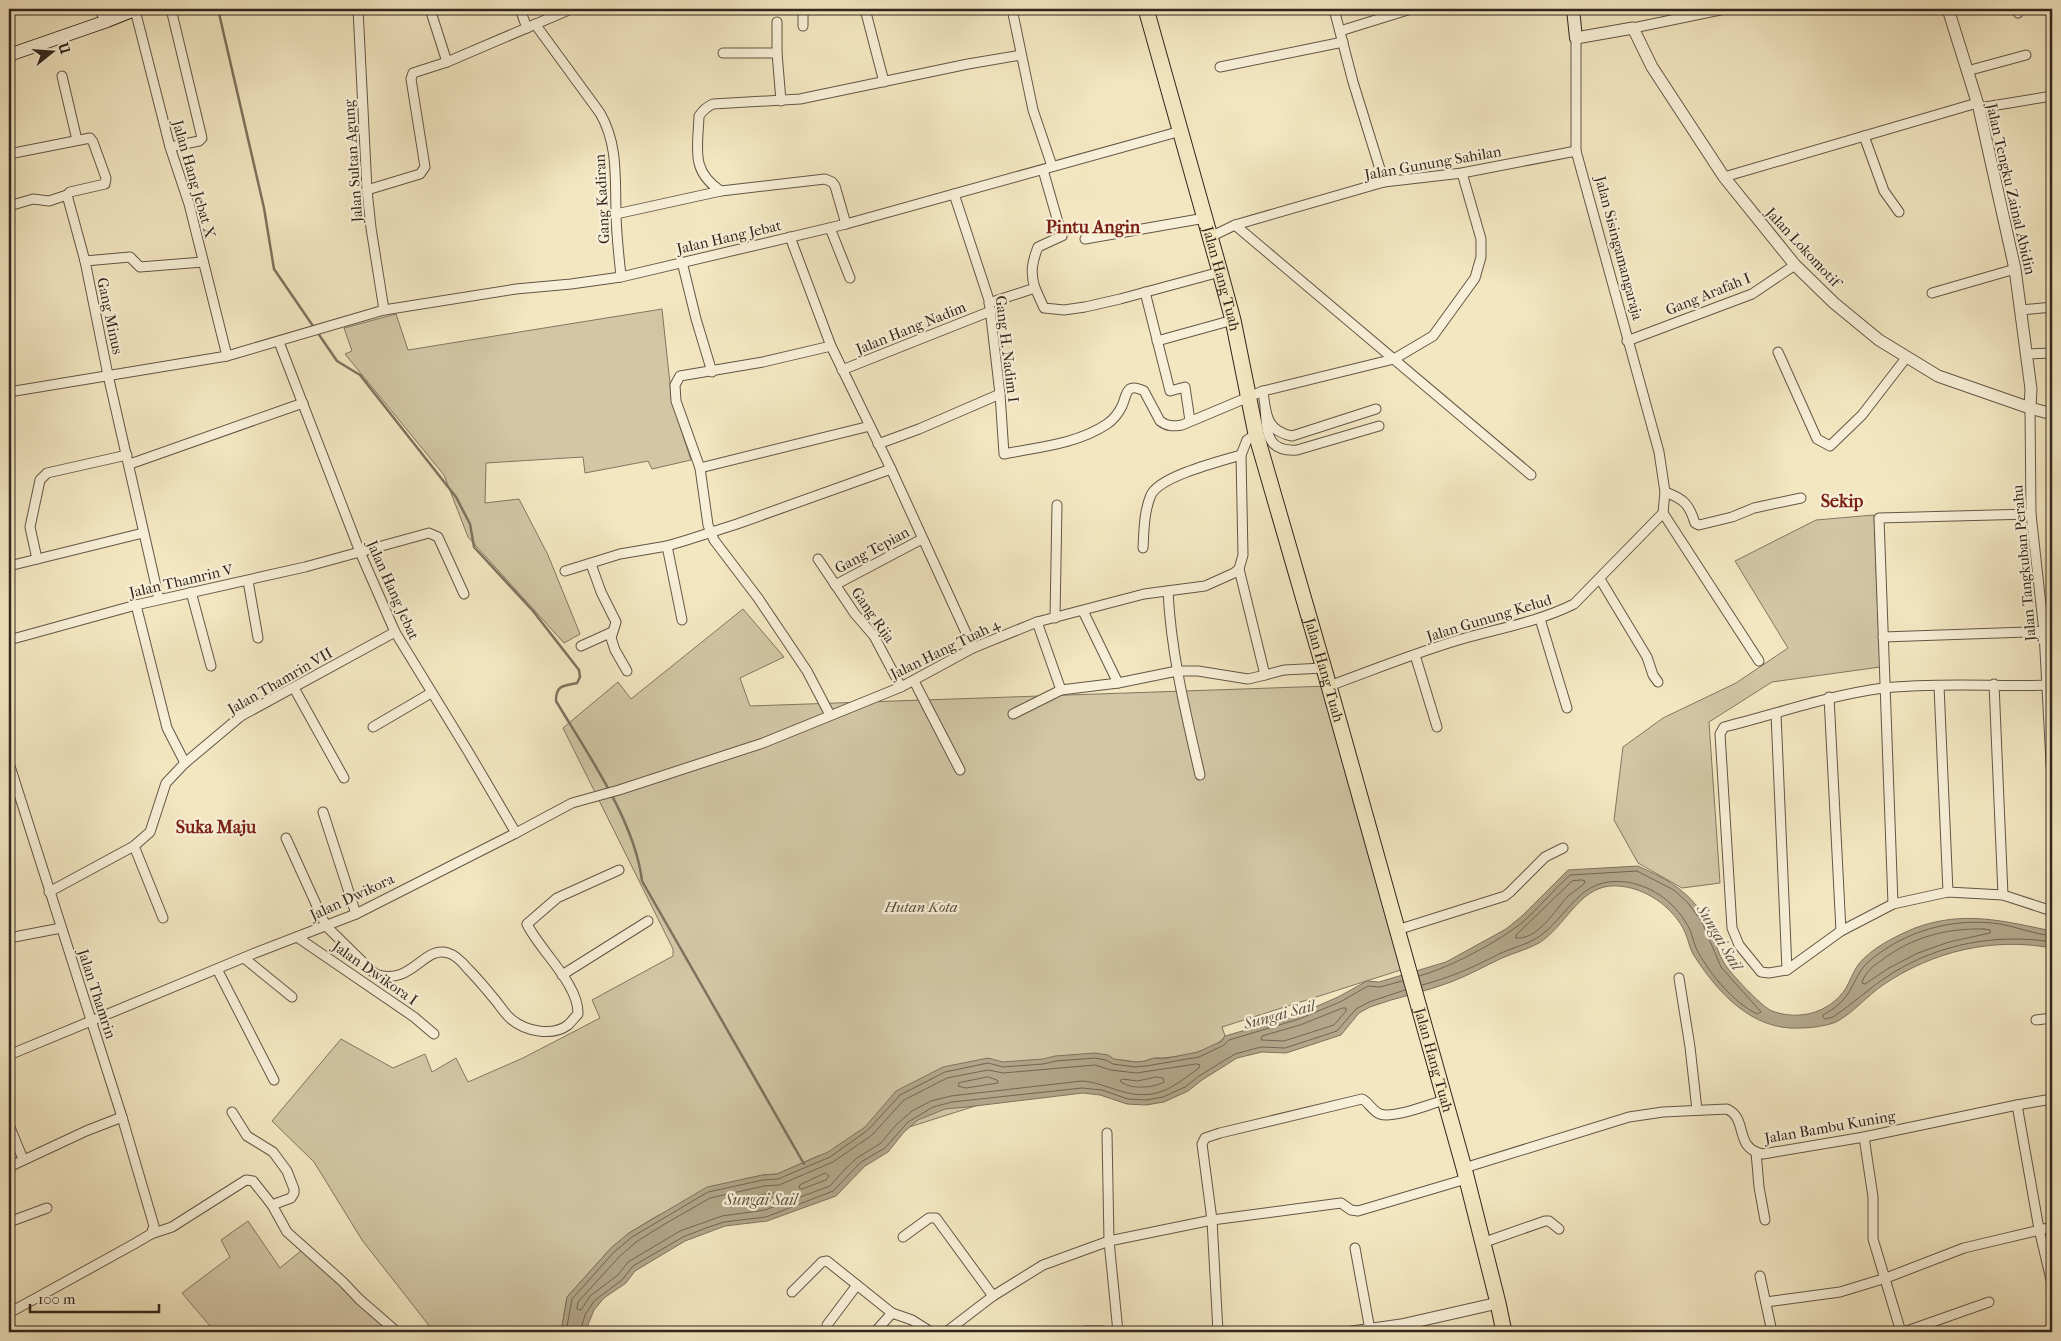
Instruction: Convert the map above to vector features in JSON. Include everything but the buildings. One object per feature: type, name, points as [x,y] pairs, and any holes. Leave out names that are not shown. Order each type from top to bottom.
[{"type":"main road","points":[[10,51],[107,21],[136,9]]},
{"type":"main road","name":"Jalan Hang Tuah","points":[[1146,9],[1233,320],[1256,434],[1417,999],[1465,1174],[1504,1332]]},
{"type":"main road","name":"Jalan Sisingamangaraja","points":[[1573,9],[1576,38]]},
{"type":"street","points":[[98,9],[107,21]]},
{"type":"street","name":"Jalan Hang Jebat X","points":[[136,9],[170,147],[189,204],[228,356]]},
{"type":"street","points":[[170,147],[200,141],[202,138],[171,9]]},
{"type":"street","name":"Jalan Sultan Agung","points":[[358,9],[370,228],[384,310]]},
{"type":"street","points":[[430,9],[447,62]]},
{"type":"street","name":"Gang Kadiran","points":[[520,9],[531,26],[600,113],[608,127],[614,151],[621,277]]},
{"type":"street","points":[[367,190],[420,174],[425,167],[411,78],[413,73],[447,62],[571,9]]},
{"type":"street","points":[[803,9],[803,26]]},
{"type":"street","points":[[865,9],[884,82]]},
{"type":"street","points":[[1012,9],[1033,110],[1052,166]]},
{"type":"street","points":[[1334,9],[1353,82],[1384,182]]},
{"type":"street","points":[[1340,31],[1411,9]]},
{"type":"street","points":[[1576,38],[1634,28],[1720,9]]},
{"type":"street","name":"Jalan Tengku Zainal Abidin","points":[[1948,9],[1978,106],[2015,269],[2031,389],[2030,408]]},
{"type":"street","points":[[777,22],[777,53],[781,101]]},
{"type":"street","name":"Jalan Lokomotif","points":[[1634,28],[1652,68],[1724,177],[1795,265],[1834,303],[1879,340],[1938,376],[2052,414]]},
{"type":"street","name":"Jalan Sisingamangaraja","points":[[1576,38],[1576,151],[1659,452],[1666,492]]},
{"type":"street","points":[[1220,68],[1343,42]]},
{"type":"street","points":[[723,53],[777,53]]},
{"type":"street","points":[[721,191],[709,183],[698,161],[700,116],[706,107],[713,104],[800,99],[968,64],[1021,55]]},
{"type":"street","points":[[1966,71],[2026,55]]},
{"type":"street","points":[[62,76],[77,140]]},
{"type":"street","points":[[1724,177],[1864,136],[1978,106],[2052,96]]},
{"type":"street","name":"Jalan Hang Jebat","points":[[9,392],[228,356],[384,310],[516,289],[621,277],[846,224],[1181,131]]},
{"type":"street","points":[[1864,136],[1884,191],[1899,212]]},
{"type":"street","points":[[9,154],[90,138],[106,182],[68,193],[49,201],[33,199],[9,206]]},
{"type":"street","name":"Jalan Gunung Sahilan","points":[[1210,237],[1235,224],[1384,182],[1462,173],[1576,151]]},
{"type":"street","points":[[1043,170],[1062,236],[1038,247],[1033,258],[1030,275],[1044,308],[1064,310],[1120,299],[1220,272]]},
{"type":"street","points":[[1145,292],[1170,391],[1185,387],[1190,421],[1263,391],[1394,359],[1433,336],[1475,278],[1481,258],[1481,239],[1462,173]]},
{"type":"street","points":[[616,214],[721,191],[825,179],[832,182],[835,186],[846,224]]},
{"type":"street","name":"Gang H. Nadim I","points":[[954,194],[990,307],[1000,394],[1004,454],[1085,436],[1109,423],[1122,407],[1125,393],[1129,389],[1135,388],[1144,391],[1160,421],[1165,424],[1171,426],[1182,425],[1190,421]]},
{"type":"street","name":"Gang Minus","points":[[66,195],[85,262],[108,375],[159,599]]},
{"type":"street","points":[[1085,239],[1205,218]]},
{"type":"street","points":[[1235,224],[1531,475]]},
{"type":"street","points":[[830,228],[850,278]]},
{"type":"street","points":[[790,237],[831,346],[891,469],[973,648]]},
{"type":"street","points":[[85,262],[130,258],[140,267],[203,262]]},
{"type":"street","points":[[682,262],[696,320],[712,372]]},
{"type":"street","name":"Gang Arafah I","points":[[1627,341],[1752,294],[1795,265]]},
{"type":"street","points":[[1932,293],[2015,269]]},
{"type":"street","name":"Jalan Hang Nadim","points":[[842,370],[990,307],[1014,294],[1035,288]]},
{"type":"street","points":[[2021,310],[2052,307]]},
{"type":"street","points":[[1157,340],[1233,320]]},
{"type":"street","name":"Jalan Hang Jebat","points":[[279,342],[360,552],[395,632],[516,833]]},
{"type":"street","points":[[830,714],[807,672],[758,598],[714,540],[700,468],[676,401],[675,385],[680,376],[712,372],[831,346]]},
{"type":"street","points":[[1778,352],[1817,440],[1830,446],[1862,416],[1906,358]]},
{"type":"street","points":[[2027,354],[2052,353]]},
{"type":"street","points":[[1263,391],[1268,438],[1274,445],[1285,450],[1297,450],[1379,426]]},
{"type":"street","points":[[878,444],[919,429],[1000,394]]},
{"type":"street","points":[[37,559],[30,527],[40,480],[47,473],[128,459],[303,403]]},
{"type":"street","points":[[1265,408],[1270,424],[1280,434],[1292,436],[1376,409]]},
{"type":"street","name":"Jalan Tangkuban Perahu","points":[[2030,408],[2031,514],[2048,632],[2052,781]]},
{"type":"street","points":[[700,468],[870,426]]},
{"type":"street","points":[[1256,434],[1247,440],[1241,455],[1243,555],[1239,569],[1265,675]]},
{"type":"street","points":[[1143,548],[1146,512],[1151,496],[1160,484],[1241,455]]},
{"type":"street","points":[[566,571],[620,554],[667,546],[737,524],[891,469]]},
{"type":"street","points":[[1759,661],[1663,512],[1666,492],[1686,503],[1695,523],[1699,526],[1732,517],[1754,508],[1801,498]]},
{"type":"street","points":[[1054,618],[1058,505]]},
{"type":"street","name":"Jalan Gunung Kelud","points":[[1329,686],[1460,639],[1540,619],[1574,604],[1663,512]]},
{"type":"street","points":[[1893,904],[1879,518],[2031,514]]},
{"type":"street","points":[[9,566],[143,533]]},
{"type":"street","name":"Jalan Thamrin V","points":[[9,640],[159,599],[248,581],[429,533],[436,535],[464,594]]},
{"type":"street","name":"Gang Tepian","points":[[818,559],[836,585],[922,539]]},
{"type":"street","points":[[667,546],[682,620]]},
{"type":"street","points":[[580,646],[612,632],[616,628],[616,622],[591,564]]},
{"type":"street","name":"Jalan Hang Tuah 4","points":[[619,790],[763,743],[830,714],[902,687],[973,648],[1037,622],[1144,594],[1206,586],[1228,578],[1239,569]]},
{"type":"street","points":[[1600,579],[1647,657],[1658,682]]},
{"type":"street","points":[[248,581],[258,638]]},
{"type":"street","name":"Gang Rija","points":[[836,585],[855,614],[874,636],[902,687]]},
{"type":"street","points":[[1168,591],[1170,630],[1177,672],[1200,775]]},
{"type":"street","points":[[191,592],[211,666]]},
{"type":"street","points":[[136,605],[167,728],[186,763]]},
{"type":"street","points":[[1083,611],[1118,683]]},
{"type":"street","points":[[1540,619],[1567,708]]},
{"type":"street","points":[[1037,622],[1061,690]]},
{"type":"street","name":"Jalan Thamrin VII","points":[[49,892],[134,846],[150,832],[166,783],[186,763],[241,716],[395,632]]},
{"type":"street","points":[[612,632],[615,650],[627,671]]},
{"type":"street","points":[[1883,637],[2048,632]]},
{"type":"street","points":[[1415,655],[1437,727]]},
{"type":"street","points":[[1012,714],[1061,690],[1118,683],[1177,672],[1198,671],[1248,680],[1284,670],[1323,668]]},
{"type":"street","points":[[914,681],[960,770]]},
{"type":"street","points":[[2050,685],[1994,684],[1884,688],[1829,697],[1776,714],[1724,727],[1720,734],[1732,928],[1739,945],[1762,972],[1769,973],[1788,970],[1841,931],[1893,904],[1948,892],[2003,895],[2052,910]]},
{"type":"street","points":[[1994,684],[2003,895]]},
{"type":"street","points":[[1939,686],[1948,892]]},
{"type":"street","points":[[294,688],[344,778]]},
{"type":"street","points":[[373,727],[430,692]]},
{"type":"street","points":[[1829,697],[1841,931]]},
{"type":"street","points":[[1776,714],[1788,970]]},
{"type":"street","name":"Jalan Thamrin","points":[[9,763],[11,783],[61,928],[122,1117],[154,1226],[151,1234]]},
{"type":"street","name":"Jalan Dwikora","points":[[9,1055],[91,1020],[356,914],[572,803],[619,790]]},
{"type":"street","points":[[323,812],[356,914]]},
{"type":"street","points":[[286,838],[326,926],[375,974],[383,977],[395,977],[406,974],[430,956],[439,952],[447,952],[457,958],[483,984],[511,1019],[527,1028],[546,1032],[566,1026],[578,1014],[579,1003],[527,924],[557,898],[619,870]]},
{"type":"street","points":[[134,846],[163,918]]},
{"type":"street","points":[[1397,930],[1505,896],[1544,857],[1563,848]]},
{"type":"street","points":[[562,975],[648,922]]},
{"type":"street","points":[[9,938],[61,928]]},
{"type":"street","name":"Jalan Dwikora I","points":[[298,937],[414,1017],[434,1034]]},
{"type":"street","points":[[244,958],[292,998]]},
{"type":"street","points":[[217,969],[274,1080]]},
{"type":"street","points":[[1678,978],[1690,1047],[1697,1110]]},
{"type":"street","points":[[2036,1020],[2052,1018]]},
{"type":"street","name":"Jalan Bambu Kuning","points":[[946,1332],[993,1296],[1043,1265],[1110,1241],[1212,1220],[1341,1203],[1351,1210],[1358,1211],[1629,1117],[1727,1108],[1738,1117],[1744,1141],[1748,1148],[1763,1154],[1864,1137],[2052,1099]]},
{"type":"street","points":[[1218,1332],[1212,1220],[1202,1144],[1205,1138],[1220,1132],[1362,1100],[1365,1100],[1377,1113],[1390,1115],[1444,1100]]},
{"type":"street","points":[[2017,1105],[2039,1229],[2052,1284]]},
{"type":"street","points":[[232,1112],[247,1136],[273,1152],[287,1171],[294,1193],[291,1198],[272,1205]]},
{"type":"street","points":[[9,1167],[86,1131],[122,1117]]},
{"type":"street","points":[[9,1125],[23,1159]]},
{"type":"street","points":[[1107,1133],[1110,1241],[1118,1332]]},
{"type":"street","points":[[1864,1137],[1873,1197],[1873,1239],[1902,1332],[1989,1302]]},
{"type":"street","points":[[1756,1152],[1759,1187],[1765,1220]]},
{"type":"street","points":[[9,1313],[151,1234],[172,1227],[246,1180],[253,1182],[272,1205],[287,1232],[343,1282],[359,1300],[397,1332]]},
{"type":"street","points":[[9,1222],[47,1208]]},
{"type":"street","points":[[903,1237],[929,1218],[936,1218],[993,1296]]},
{"type":"street","points":[[1482,1243],[1545,1221],[1549,1221],[1559,1229]]},
{"type":"street","points":[[1766,1302],[1840,1292],[1886,1278],[1964,1248],[2052,1227]]},
{"type":"street","points":[[1355,1248],[1370,1330]]},
{"type":"street","points":[[792,1292],[824,1261],[892,1313],[912,1320],[931,1332]]},
{"type":"street","points":[[1760,1276],[1772,1332]]},
{"type":"street","points":[[827,1325],[857,1285]]},
{"type":"street","points":[[1352,1332],[1401,1325],[1498,1303]]},
{"type":"street","points":[[875,1332],[892,1313]]},
{"type":"street","points":[[1084,1332],[1103,1332]]},
{"type":"green space","points":[[662,309],[672,402],[691,460],[652,469],[648,461],[585,473],[583,457],[486,463],[485,503],[519,499],[548,555],[580,634],[564,643],[468,537],[444,475],[345,354],[352,351],[344,328],[396,314],[408,350]]},
{"type":"green space","points":[[1874,515],[1880,667],[1772,682],[1709,722],[1720,883],[1682,888],[1638,863],[1614,820],[1623,747],[1663,718],[1736,683],[1788,648],[1735,561],[1816,520]]},
{"type":"green space","name":"Hutan Kota","points":[[743,609],[784,657],[740,678],[750,706],[1329,686],[1404,969],[1222,1027],[1225,1036],[1212,1047],[1203,1050],[1182,1056],[1155,1058],[1141,1062],[1120,1060],[818,1156],[777,1174],[744,1179],[657,1216],[629,1233],[611,1248],[567,1297],[561,1332],[434,1332],[362,1240],[314,1162],[272,1121],[341,1039],[393,1068],[425,1054],[432,1072],[456,1058],[468,1082],[523,1058],[600,1018],[592,1000],[673,956],[673,949],[563,728],[618,682],[631,699]]},
{"type":"green space","points":[[248,1221],[280,1268],[302,1250],[391,1332],[215,1332],[182,1293],[230,1257],[221,1240]]},
{"type":"water","name":"Sungai Sail","points":[[1638,866],[1672,883],[1693,901],[1707,922],[1727,968],[1761,1003],[1772,1011],[1782,1014],[1803,1015],[1823,1009],[1839,997],[1858,965],[1870,953],[1900,935],[1933,923],[1950,919],[1984,919],[2052,931],[2052,948],[2008,944],[1986,946],[1943,955],[1902,973],[1883,985],[1836,1022],[1809,1028],[1783,1027],[1766,1023],[1751,1016],[1725,995],[1693,954],[1685,931],[1677,919],[1661,903],[1632,888],[1610,886],[1589,894],[1580,901],[1557,928],[1535,945],[1451,982],[1370,1007],[1359,1013],[1341,1035],[1286,1053],[1262,1052],[1237,1058],[1188,1091],[1164,1102],[1146,1105],[1127,1104],[1100,1095],[1083,1093],[945,1109],[918,1120],[904,1132],[888,1152],[865,1166],[836,1196],[767,1221],[725,1226],[685,1241],[635,1271],[626,1283],[604,1298],[594,1310],[585,1332],[561,1332],[567,1297],[611,1248],[629,1233],[707,1187],[763,1175],[777,1174],[828,1152],[865,1127],[896,1091],[943,1067],[988,1058],[1003,1062],[1095,1053],[1108,1055],[1114,1059],[1136,1062],[1198,1052],[1222,1041],[1225,1036],[1297,1015],[1338,997],[1367,981],[1379,982],[1446,962],[1506,929],[1522,916],[1568,870]]},
{"type":"waterway","points":[[218,9],[264,208],[274,269],[337,361],[360,375],[456,497],[470,524],[474,547],[533,611],[579,670],[580,677],[577,683],[561,687],[557,692],[556,701],[595,765],[620,811],[638,858],[642,881],[804,1164]]},
{"type":"district","name":"Pintu Angin","points":[[1093,227]]},
{"type":"district","name":"Sekip","points":[[1842,501]]},
{"type":"district","name":"Suka Maju","points":[[216,827]]}]
